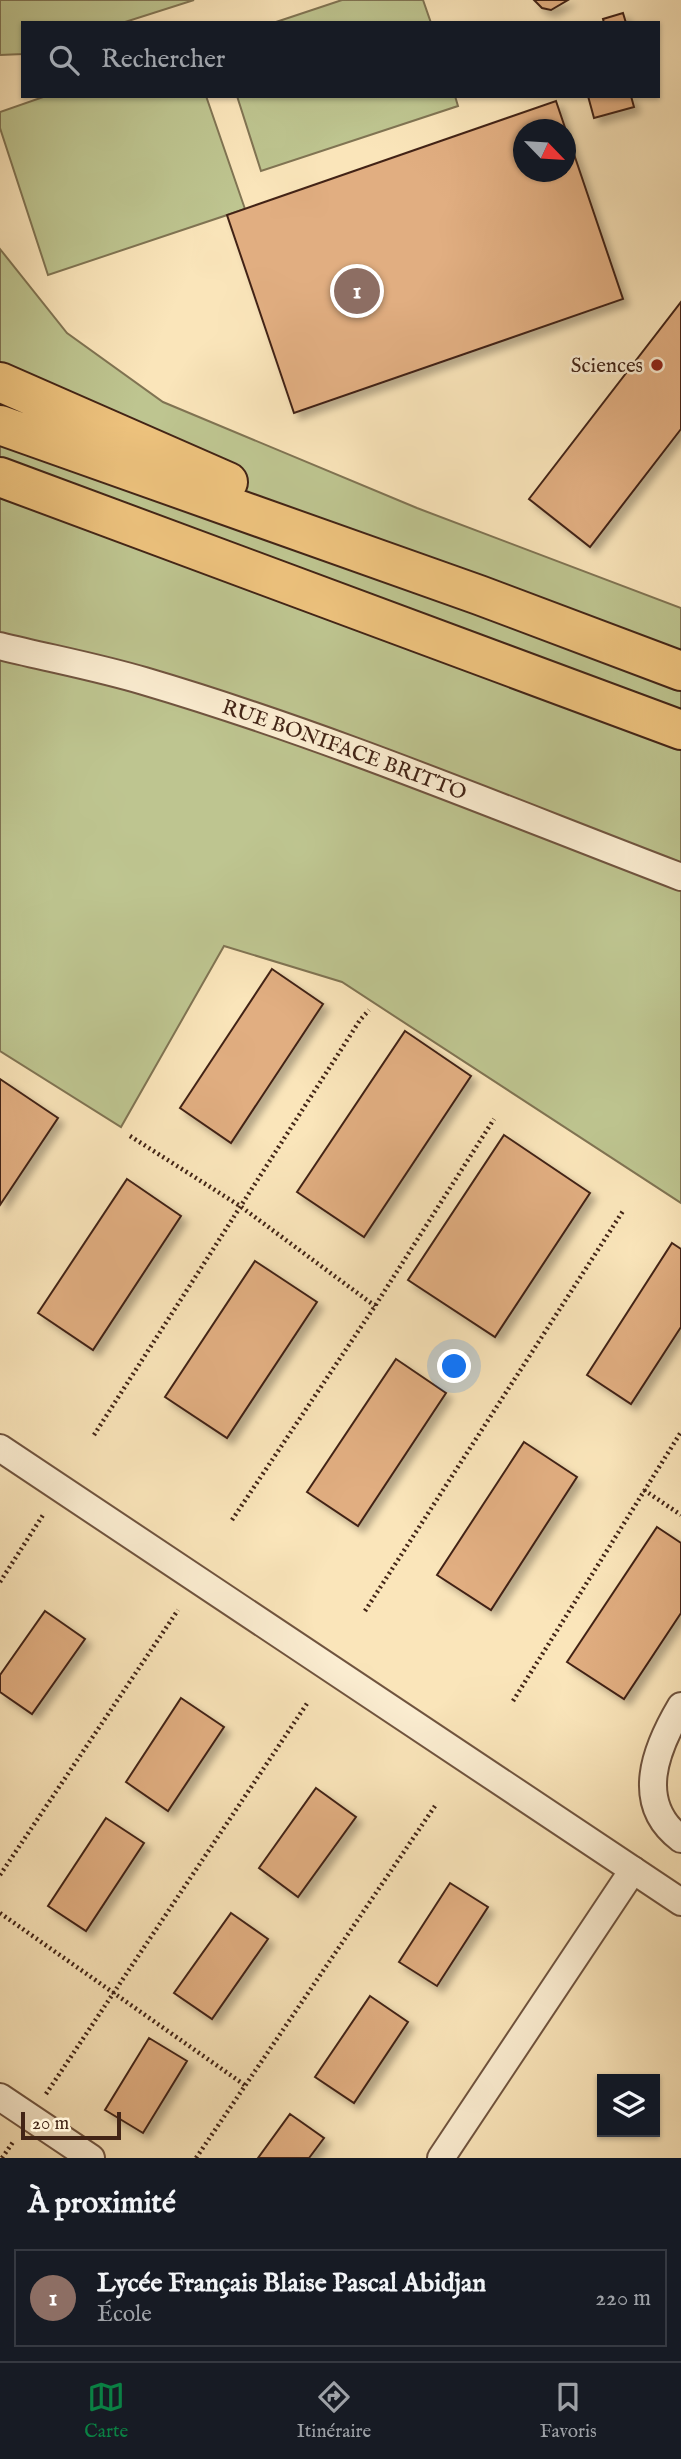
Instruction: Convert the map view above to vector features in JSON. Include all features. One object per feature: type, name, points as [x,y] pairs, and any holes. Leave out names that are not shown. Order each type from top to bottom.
[{"type":"highway","points":[[0,382],[479,595]]},
{"type":"highway","points":[[0,425],[479,595],[681,671]]},
{"type":"highway","points":[[0,477],[681,730]]},
{"type":"street","name":"RUE BONIFACE BRITTO","points":[[0,646],[141,680],[214,702],[320,739],[681,877]]},
{"type":"street","points":[[0,1448],[681,1902]]},
{"type":"street","points":[[681,1706],[656,1754],[651,1786],[658,1811],[681,1839]]},
{"type":"street","points":[[441,2158],[633,1870]]},
{"type":"street","points":[[0,2097],[91,2158]]},
{"type":"path","points":[[94,1435],[369,1010]]},
{"type":"path","points":[[232,1520],[375,1306],[494,1119]]},
{"type":"path","points":[[131,1136],[240,1206],[375,1306]]},
{"type":"path","points":[[365,1611],[623,1211]]},
{"type":"path","points":[[513,1701],[681,1433]]},
{"type":"path","points":[[644,1490],[681,1515]]},
{"type":"path","points":[[0,1582],[43,1515]]},
{"type":"path","points":[[0,1875],[178,1610]]},
{"type":"path","points":[[2,2158],[308,1702]]},
{"type":"path","points":[[196,2158],[437,1803]]},
{"type":"path","points":[[0,1913],[115,1991],[246,2086]]},
{"type":"green space","points":[[0,0],[194,0],[128,21],[21,21],[21,54],[0,55]]},
{"type":"green space","points":[[342,0],[423,0],[430,21],[279,21]]},
{"type":"green space","points":[[40,98],[207,98],[245,209],[48,275],[0,128],[0,112]]},
{"type":"green space","points":[[238,98],[456,98],[458,106],[261,171]]},
{"type":"green space","points":[[0,249],[67,333],[163,402],[417,508],[681,608],[681,1203],[342,982],[224,946],[121,1127],[0,1051]]},
{"type":"building","points":[[534,0],[568,0],[551,10],[542,8]]},
{"type":"building","points":[[623,13],[625,21],[604,21]]},
{"type":"building","points":[[589,98],[632,98],[634,107],[594,118]]},
{"type":"building","points":[[556,101],[562,119],[513,119],[513,182],[576,182],[576,160],[623,299],[294,413],[227,215]]},
{"type":"building","name":"Sciences","points":[[681,302],[681,429],[590,547],[529,499]]},
{"type":"building","points":[[272,969],[323,1004],[231,1143],[180,1108]]},
{"type":"building","points":[[405,1031],[471,1076],[364,1237],[297,1192]]},
{"type":"building","points":[[0,1079],[58,1118],[0,1205]]},
{"type":"building","points":[[504,1135],[590,1193],[495,1337],[408,1280]]},
{"type":"building","points":[[127,1179],[181,1216],[93,1350],[38,1313]]},
{"type":"building","points":[[672,1243],[681,1249],[681,1327],[631,1404],[587,1375]]},
{"type":"building","points":[[255,1261],[317,1302],[227,1438],[165,1397]]},
{"type":"building","points":[[396,1359],[446,1393],[358,1526],[307,1492]]},
{"type":"building","points":[[524,1442],[577,1477],[491,1610],[437,1575]]},
{"type":"building","points":[[657,1527],[681,1543],[681,1613],[624,1699],[567,1662]]},
{"type":"building","points":[[45,1611],[85,1639],[32,1714],[0,1692],[0,1675]]},
{"type":"building","points":[[181,1698],[224,1727],[168,1811],[126,1782]]},
{"type":"building","points":[[316,1788],[356,1817],[298,1897],[259,1868]]},
{"type":"building","points":[[106,1818],[144,1843],[86,1931],[48,1906]]},
{"type":"building","points":[[450,1883],[488,1907],[437,1986],[399,1962]]},
{"type":"building","points":[[231,1913],[268,1939],[212,2019],[174,1993]]},
{"type":"building","points":[[370,1996],[408,2022],[354,2103],[315,2077]]},
{"type":"building","points":[[149,2038],[187,2061],[143,2133],[105,2110]]},
{"type":"building","points":[[290,2114],[324,2138],[309,2158],[258,2158]]},
{"type":"place","name":"Lycée Français Blaise Pascal Abidjan","points":[[357,291]]},
{"type":"place","name":"Sciences","points":[[657,365]]}]
